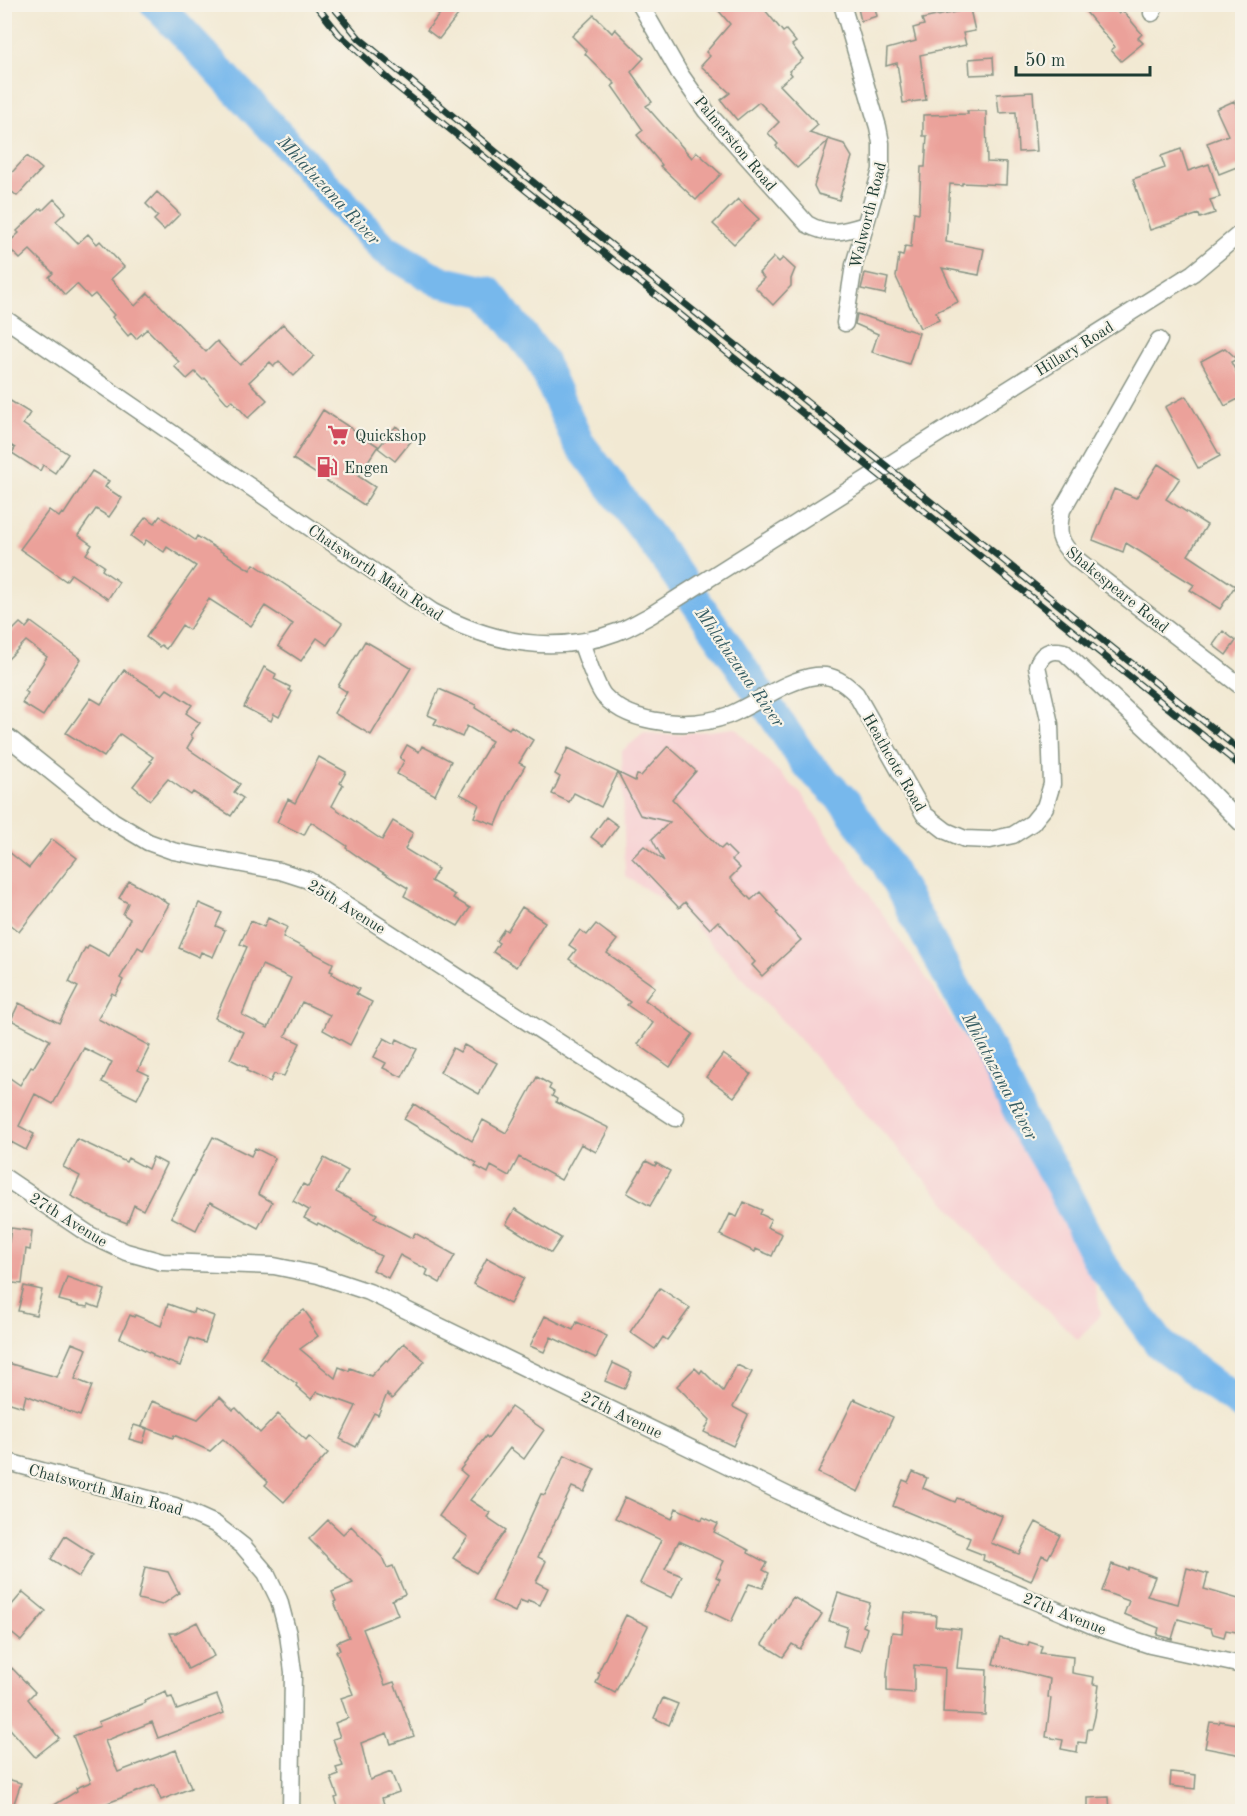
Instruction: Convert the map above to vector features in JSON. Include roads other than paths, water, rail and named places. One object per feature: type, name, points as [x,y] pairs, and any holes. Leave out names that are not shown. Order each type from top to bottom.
[{"type":"street","name":"Palmerston Road","points":[[640,4],[680,74],[706,111],[807,225],[818,231],[839,233],[866,225]]},
{"type":"street","name":"Walworth Road","points":[[842,4],[882,143],[882,170],[854,265],[845,323]]},
{"type":"street","name":"Hillary Road","points":[[901,457],[1193,273],[1242,232]]},
{"type":"street","name":"Chatsworth Main Road","points":[[4,318],[433,612],[460,626],[513,642],[547,645],[581,642],[618,632],[651,615],[901,457]]},
{"type":"street","name":"Shakespeare Road","points":[[1159,340],[1062,510],[1059,536],[1064,546],[1075,558],[1242,687]]},
{"type":"street","name":"Heathcote Road","points":[[581,642],[602,695],[619,709],[641,718],[665,722],[692,722],[729,715],[800,680],[818,676],[832,677],[845,683],[856,694],[924,814],[946,831],[965,839],[990,840],[1013,835],[1032,823],[1045,807],[1052,784],[1050,724],[1036,666],[1046,652],[1055,650],[1064,652],[1163,744],[1242,824]]},
{"type":"street","name":"25th Avenue","points":[[4,734],[113,821],[141,838],[173,851],[280,871],[308,880],[676,1118]]},
{"type":"street","name":"27th Avenue","points":[[4,1177],[90,1235],[126,1252],[162,1262],[274,1266],[318,1275],[369,1292],[791,1497],[1086,1623],[1150,1646],[1242,1665]]},
{"type":"street","name":"Chatsworth Main Road","points":[[4,1461],[175,1506],[215,1524],[243,1546],[266,1573],[279,1600],[293,1672],[291,1812]]},
{"type":"waterway","name":"Mhlatuzana River","points":[[156,4],[384,249],[439,281],[488,292],[541,360],[578,442],[663,555],[806,763],[846,803],[885,860],[990,1051],[1026,1126],[1060,1183],[1099,1261],[1160,1344],[1242,1405]]},
{"type":"railway","points":[[315,4],[339,34],[395,85],[1242,767]]},
{"type":"railway","points":[[331,4],[359,38],[502,157],[1242,752]]},
{"type":"place","name":"Quickshop","points":[[338,435]]},
{"type":"place","name":"Engen","points":[[327,467]]}]
